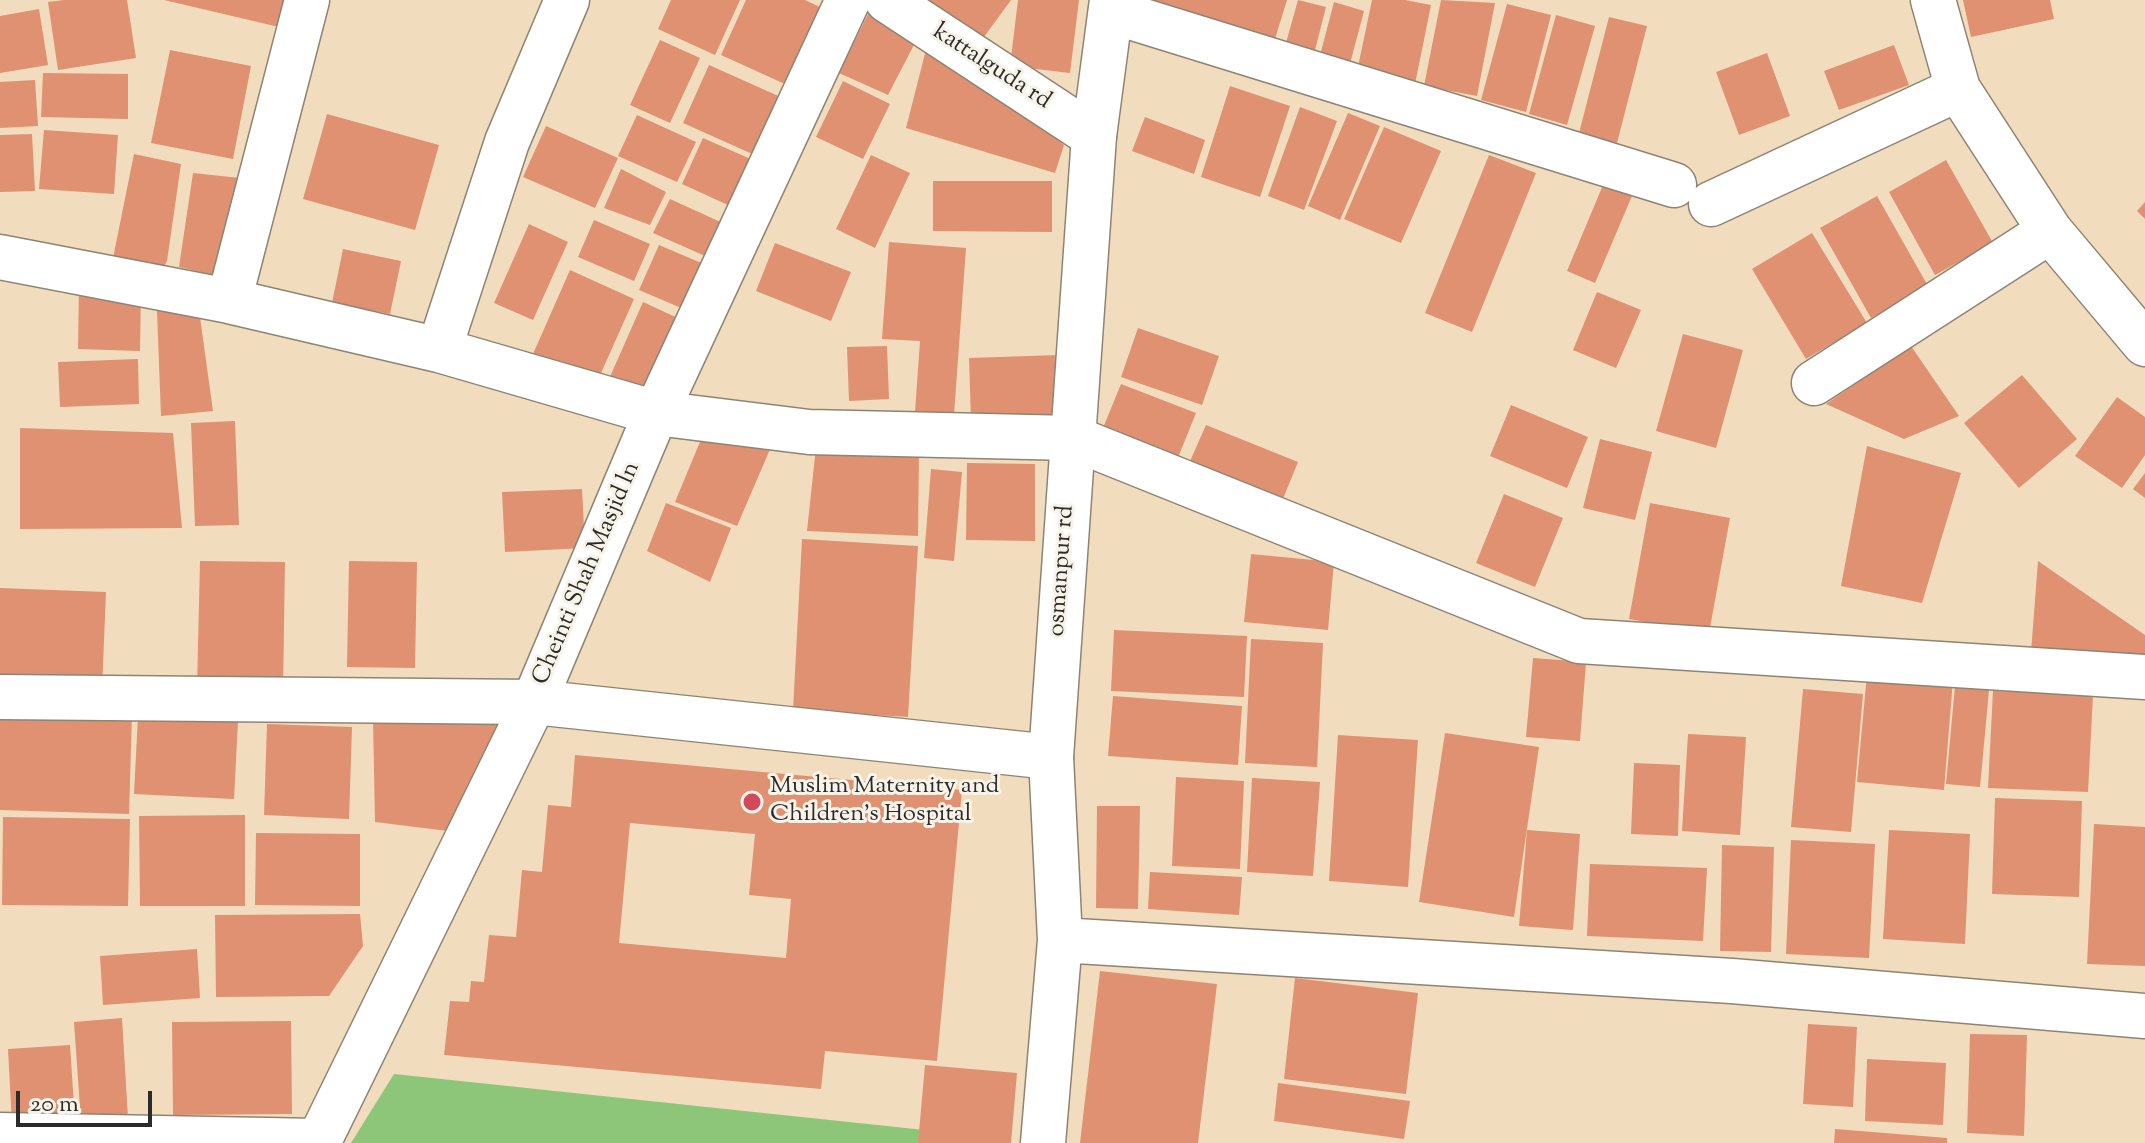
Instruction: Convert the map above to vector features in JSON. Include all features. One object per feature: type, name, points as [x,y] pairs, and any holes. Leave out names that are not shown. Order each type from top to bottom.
[{"type":"street","points":[[229,301],[307,0]]},
{"type":"street","points":[[439,350],[507,142],[567,0]]},
{"type":"street","name":"Cheinti Shah Masjid ln","points":[[318,1142],[534,702],[656,413],[848,0]]},
{"type":"street","name":"kattalguda rd","points":[[887,0],[1094,136]]},
{"type":"street","points":[[1933,0],[1958,89],[2050,231],[2145,344]]},
{"type":"street","points":[[1111,5],[1693,194],[1958,89]]},
{"type":"street","name":"osmanpur rd","points":[[1043,1143],[1060,940],[1051,757],[1094,136],[1111,5]]},
{"type":"street","points":[[1814,383],[2050,231]]},
{"type":"street","points":[[0,257],[229,301],[439,350],[656,413],[809,432],[1073,438],[1579,641],[2145,677]]},
{"type":"street","points":[[0,697],[534,702],[1051,757]]},
{"type":"street","points":[[1060,940],[1732,981],[2145,1016]]},
{"type":"street","points":[[0,1135],[318,1142]]},
{"type":"green space","points":[[394,1074],[1010,1139],[1009,1143],[351,1143]]},
{"type":"building","points":[[127,0],[136,58],[58,70],[48,2]]},
{"type":"building","points":[[164,0],[285,0],[279,27]]},
{"type":"building","points":[[671,0],[740,0],[715,55],[658,29]]},
{"type":"building","points":[[746,0],[805,0],[822,8],[787,85],[721,55]]},
{"type":"building","points":[[924,0],[1011,0],[981,41]]},
{"type":"building","points":[[1018,0],[1079,0],[1070,73],[1010,66]]},
{"type":"building","points":[[1145,0],[1287,0],[1270,55]]},
{"type":"building","points":[[1298,0],[1326,7],[1313,58],[1284,50]]},
{"type":"building","points":[[1372,0],[1405,0],[1431,5],[1413,94],[1355,81]]},
{"type":"building","points":[[1441,0],[1495,3],[1477,96],[1424,86]]},
{"type":"building","points":[[1963,0],[2050,0],[2054,19],[1971,37]]},
{"type":"building","points":[[1334,2],[1364,11],[1347,75],[1317,67]]},
{"type":"building","points":[[1507,4],[1551,15],[1526,112],[1481,100]]},
{"type":"building","points":[[39,9],[48,65],[0,73],[0,16]]},
{"type":"building","points":[[870,10],[917,39],[888,95],[839,73]]},
{"type":"building","points":[[1556,15],[1595,26],[1567,125],[1529,114]]},
{"type":"building","points":[[1609,17],[1647,26],[1617,143],[1579,133]]},
{"type":"building","points":[[930,34],[1064,145],[1055,173],[906,128]]},
{"type":"building","points":[[660,40],[700,58],[670,123],[630,105]]},
{"type":"building","points":[[1894,45],[1909,85],[1839,110],[1824,71]]},
{"type":"building","points":[[170,50],[251,66],[233,159],[151,143]]},
{"type":"building","points":[[1767,53],[1790,116],[1739,135],[1716,72]]},
{"type":"building","points":[[709,65],[794,103],[768,161],[683,123]]},
{"type":"building","points":[[43,73],[128,74],[128,119],[41,117]]},
{"type":"building","points":[[35,80],[38,126],[0,128],[0,82]]},
{"type":"building","points":[[843,81],[890,104],[863,159],[816,137]]},
{"type":"building","points":[[1230,86],[1290,106],[1260,197],[1201,177]]},
{"type":"building","points":[[1300,107],[1337,121],[1304,210],[1268,196]]},
{"type":"building","points":[[1348,113],[1380,126],[1340,220],[1308,206]]},
{"type":"building","points":[[327,114],[439,145],[415,230],[303,199]]},
{"type":"building","points":[[637,115],[696,142],[677,182],[618,156]]},
{"type":"building","points":[[1145,117],[1205,140],[1194,174],[1132,151]]},
{"type":"building","points":[[546,126],[618,158],[595,208],[523,177]]},
{"type":"building","points":[[1384,127],[1441,151],[1401,243],[1344,219]]},
{"type":"building","points":[[44,130],[118,135],[114,194],[39,189]]},
{"type":"building","points":[[32,134],[35,191],[0,192],[0,135]]},
{"type":"building","points":[[703,138],[762,164],[741,211],[682,184]]},
{"type":"building","points":[[134,154],[181,164],[167,261],[158,278],[111,268]]},
{"type":"building","points":[[871,155],[910,173],[875,248],[836,229]]},
{"type":"building","points":[[1489,155],[1536,173],[1472,332],[1425,313]]},
{"type":"building","points":[[1946,160],[1993,243],[1935,275],[1889,192]]},
{"type":"building","points":[[621,169],[666,192],[650,225],[604,208]]},
{"type":"building","points":[[193,173],[240,178],[214,275],[179,267]]},
{"type":"building","points":[[933,181],[1052,181],[1052,232],[933,231]]},
{"type":"building","points":[[1603,185],[1632,196],[1595,283],[1567,271]]},
{"type":"building","points":[[1877,196],[1928,286],[1871,318],[1820,228]]},
{"type":"building","points":[[670,199],[736,229],[721,263],[653,233]]},
{"type":"building","points":[[2145,202],[2145,219],[2137,211]]},
{"type":"building","points":[[594,220],[650,244],[634,281],[578,257]]},
{"type":"building","points":[[529,224],[568,242],[533,320],[494,303]]},
{"type":"building","points":[[1812,233],[1867,323],[1806,359],[1752,269]]},
{"type":"building","points":[[889,242],[966,248],[954,415],[915,412],[920,341],[882,339]]},
{"type":"building","points":[[775,243],[851,272],[831,321],[756,291]]},
{"type":"building","points":[[659,245],[713,268],[693,313],[639,290]]},
{"type":"building","points":[[343,249],[401,261],[390,314],[332,303]]},
{"type":"building","points":[[570,270],[634,299],[597,382],[533,354]]},
{"type":"building","points":[[79,285],[141,287],[140,351],[78,349]]},
{"type":"building","points":[[1597,292],[1641,310],[1616,368],[1573,350]]},
{"type":"building","points":[[643,302],[682,320],[648,396],[609,379]]},
{"type":"building","points":[[199,310],[213,411],[161,416],[157,311]]},
{"type":"building","points":[[1138,328],[1219,356],[1202,405],[1121,377]]},
{"type":"building","points":[[1683,334],[1743,350],[1716,448],[1656,431]]},
{"type":"building","points":[[887,346],[889,399],[849,401],[847,347]]},
{"type":"building","points":[[1911,346],[1959,416],[1904,439],[1826,404]]},
{"type":"building","points":[[1058,355],[1060,417],[971,421],[969,358]]},
{"type":"building","points":[[138,359],[139,404],[60,407],[58,362]]},
{"type":"building","points":[[2022,375],[2077,439],[2019,488],[1964,423]]},
{"type":"building","points":[[1121,384],[1196,413],[1173,470],[1098,440]]},
{"type":"building","points":[[2117,397],[2145,417],[2145,455],[2122,488],[2075,456]]},
{"type":"building","points":[[1511,405],[1588,437],[1567,488],[1490,456]]},
{"type":"building","points":[[235,421],[239,525],[195,526],[191,423]]},
{"type":"building","points":[[707,425],[774,440],[737,526],[675,502]]},
{"type":"building","points":[[1206,425],[1298,462],[1280,506],[1187,468]]},
{"type":"building","points":[[20,428],[173,433],[182,528],[20,529]]},
{"type":"building","points":[[1600,439],[1652,452],[1635,520],[1583,508]]},
{"type":"building","points":[[1867,446],[1961,473],[1922,603],[1841,586]]},
{"type":"building","points":[[816,447],[919,452],[918,536],[807,531]]},
{"type":"building","points":[[967,463],[1035,464],[1035,541],[966,540]]},
{"type":"building","points":[[931,469],[962,472],[954,561],[924,558]]},
{"type":"building","points":[[2145,473],[2145,498],[2133,489]]},
{"type":"building","points":[[582,489],[585,548],[505,552],[502,492]]},
{"type":"building","points":[[1504,494],[1563,518],[1535,587],[1476,563]]},
{"type":"building","points":[[666,503],[731,528],[710,582],[647,551]]},
{"type":"building","points":[[1650,503],[1730,518],[1709,633],[1629,619]]},
{"type":"building","points":[[802,539],[918,546],[908,717],[793,710]]},
{"type":"building","points":[[1251,554],[1334,562],[1328,630],[1244,622]]},
{"type":"building","points":[[200,561],[285,562],[283,690],[197,689]]},
{"type":"building","points":[[349,561],[417,562],[415,668],[347,667]]},
{"type":"building","points":[[2038,561],[2145,635],[2145,660],[2031,652]]},
{"type":"building","points":[[0,588],[106,592],[102,690],[0,685]]},
{"type":"building","points":[[1114,630],[1247,636],[1244,697],[1111,691]]},
{"type":"building","points":[[1251,639],[1323,643],[1317,767],[1245,763]]},
{"type":"building","points":[[1533,658],[1586,662],[1580,741],[1526,737]]},
{"type":"building","points":[[1867,674],[1953,680],[1944,790],[1857,782]]},
{"type":"building","points":[[1955,686],[1989,690],[1980,787],[1946,784]]},
{"type":"building","points":[[1803,689],[1863,694],[1851,832],[1791,827]]},
{"type":"building","points":[[1993,691],[2093,695],[2088,792],[1988,788]]},
{"type":"building","points":[[1113,696],[1242,706],[1238,765],[1108,756]]},
{"type":"building","points":[[0,711],[132,715],[129,814],[0,810]]},
{"type":"building","points":[[138,716],[238,721],[234,799],[134,794]]},
{"type":"building","points":[[373,717],[504,724],[456,832],[375,822]]},
{"type":"building","points":[[267,724],[352,727],[349,819],[264,815]]},
{"type":"building","points":[[1445,733],[1539,747],[1514,917],[1419,902]]},
{"type":"building","points":[[1688,734],[1746,737],[1740,835],[1682,831]]},
{"type":"building","points":[[1338,735],[1418,740],[1408,887],[1329,881]]},
{"type":"building","points":[[575,755],[962,790],[937,1061],[825,1051],[821,1089],[444,1055],[450,1001],[469,1002],[471,981],[484,982],[489,935],[516,937],[522,870],[542,872],[548,805],[571,807]],"holes":[[[630,823],[755,834],[749,895],[791,899],[786,958],[619,943]]]},
{"type":"building","points":[[1634,763],[1680,765],[1678,836],[1631,834]]},
{"type":"building","points":[[1176,777],[1244,781],[1240,869],[1172,866]]},
{"type":"building","points":[[1252,778],[1320,782],[1313,876],[1247,872]]},
{"type":"building","points":[[1995,798],[2082,801],[2079,897],[1992,894]]},
{"type":"building","points":[[1097,806],[1140,806],[1138,909],[1096,908]]},
{"type":"building","points":[[245,815],[245,906],[140,906],[139,816]]},
{"type":"building","points":[[3,817],[130,819],[128,906],[2,905]]},
{"type":"building","points":[[2094,824],[2145,827],[2145,966],[2087,964]]},
{"type":"building","points":[[1527,830],[1580,834],[1573,930],[1519,926]]},
{"type":"building","points":[[1889,830],[1970,834],[1965,944],[1883,939]]},
{"type":"building","points":[[256,833],[360,834],[360,906],[255,905]]},
{"type":"building","points":[[1791,840],[1875,844],[1869,958],[1786,954]]},
{"type":"building","points":[[1722,845],[1774,847],[1771,952],[1720,951]]},
{"type":"building","points":[[1590,864],[1707,868],[1703,941],[1587,936]]},
{"type":"building","points":[[1150,872],[1242,877],[1239,915],[1148,909]]},
{"type":"building","points":[[360,914],[363,946],[329,996],[216,997],[215,915]]},
{"type":"building","points":[[197,949],[200,998],[103,1005],[100,956]]},
{"type":"building","points":[[1100,971],[1217,984],[1198,1143],[1080,1143]]},
{"type":"building","points":[[1295,978],[1418,993],[1406,1094],[1284,1079]]},
{"type":"building","points":[[122,1018],[128,1118],[81,1122],[74,1022]]},
{"type":"building","points":[[291,1021],[292,1114],[173,1115],[172,1022]]},
{"type":"building","points":[[1808,1024],[1857,1027],[1853,1107],[1803,1104]]},
{"type":"building","points":[[1970,1034],[2027,1035],[2024,1136],[1967,1133]]},
{"type":"building","points":[[70,1045],[75,1121],[12,1125],[8,1049]]},
{"type":"building","points":[[1867,1059],[1946,1063],[1943,1125],[1865,1121]]},
{"type":"building","points":[[925,1065],[1017,1073],[1011,1143],[918,1143]]},
{"type":"building","points":[[1278,1083],[1410,1101],[1404,1139],[1274,1121]]},
{"type":"building","points":[[1835,1129],[1947,1138],[1947,1143],[1834,1143]]},
{"type":"place","name":"Muslim Maternity and Children's Hospital","points":[[752,802]]}]
